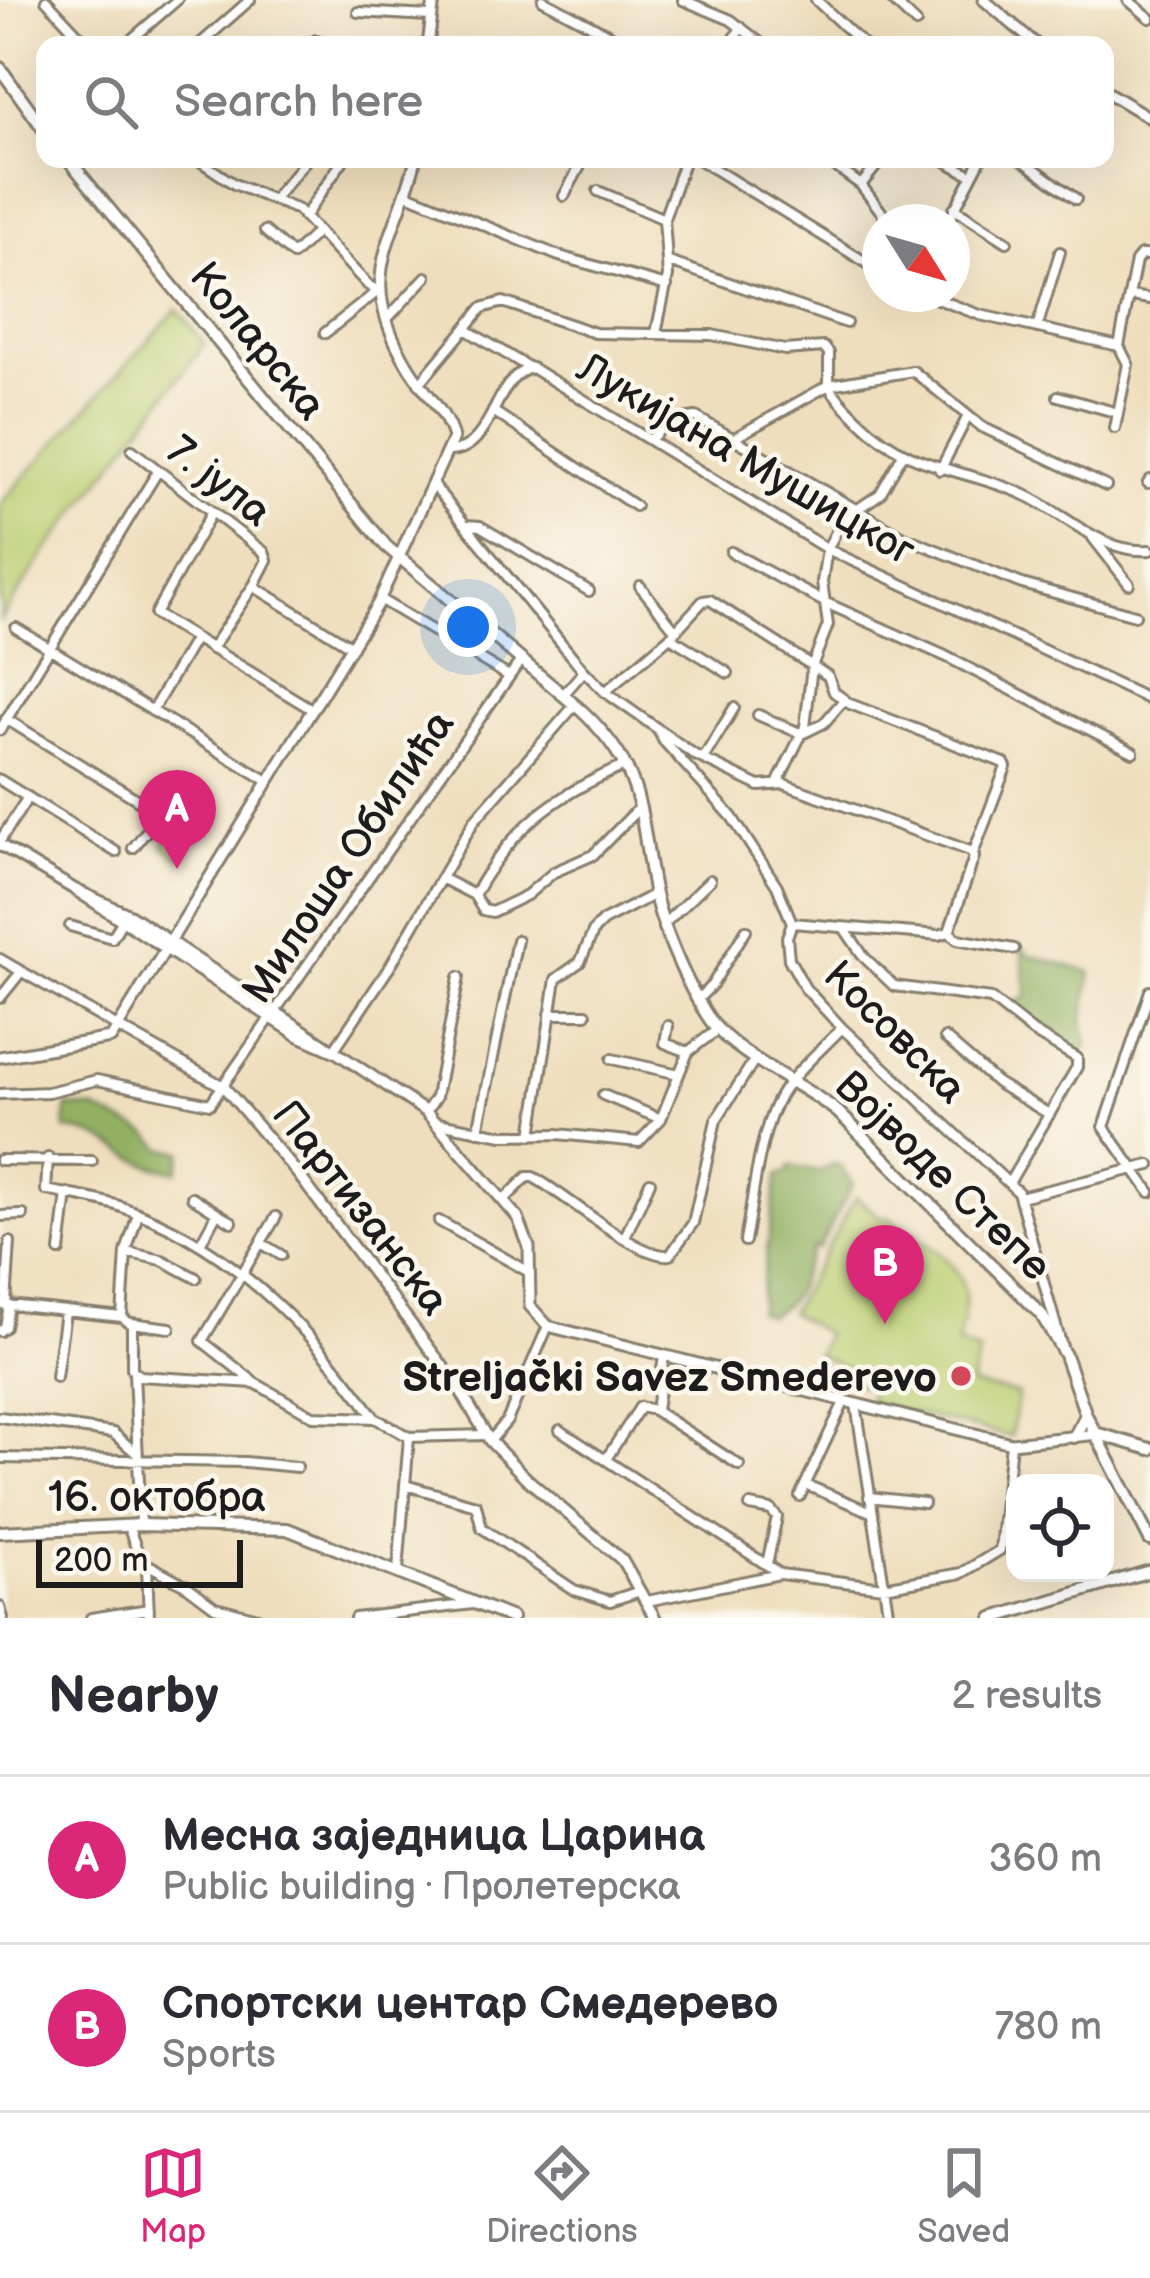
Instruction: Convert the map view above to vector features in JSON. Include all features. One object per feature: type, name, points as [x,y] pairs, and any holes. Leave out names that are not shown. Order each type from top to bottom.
[{"type":"main road","points":[[0,68],[36,118]]},
{"type":"main road","name":"Коларска","points":[[80,168],[401,561]]},
{"type":"main road","name":"Војводе Степе","points":[[401,561],[603,732],[626,766],[642,806],[655,894],[665,923],[698,999],[718,1029],[844,1118],[1041,1314],[1150,1540]]},
{"type":"main road","points":[[1074,1437],[1086,1415]]},
{"type":"main road","points":[[1099,1434],[1150,1449]]},
{"type":"main road","points":[[1121,1477],[1121,1451],[1133,1444]]},
{"type":"main road","name":"16. октобра","points":[[0,1532],[135,1525],[287,1529],[512,1618]]},
{"type":"main road","points":[[993,1618],[1150,1571]]},
{"type":"street","points":[[46,0],[80,36]]},
{"type":"street","points":[[135,36],[177,0]]},
{"type":"street","points":[[209,36],[250,0]]},
{"type":"street","points":[[429,36],[434,0]]},
{"type":"street","points":[[543,0],[611,36]]},
{"type":"street","points":[[683,0],[723,16],[752,36]]},
{"type":"street","points":[[816,0],[854,36]]},
{"type":"street","points":[[892,0],[916,23]]},
{"type":"street","points":[[984,0],[1026,36]]},
{"type":"street","points":[[1128,0],[1150,18]]},
{"type":"street","points":[[723,16],[725,4]]},
{"type":"street","points":[[358,12],[430,16]]},
{"type":"street","points":[[736,36],[741,27]]},
{"type":"street","points":[[1114,97],[1150,118]]},
{"type":"street","points":[[213,168],[235,184],[305,216],[378,291]]},
{"type":"street","points":[[274,199],[300,168]]},
{"type":"street","points":[[305,216],[338,168]]},
{"type":"street","points":[[0,1058],[105,1041],[119,1028],[401,561],[453,438],[386,320],[378,291],[381,263],[413,168]]},
{"type":"street","points":[[564,196],[579,168]]},
{"type":"street","points":[[656,333],[667,286],[664,219],[682,168]]},
{"type":"street","points":[[713,168],[862,260]]},
{"type":"street","points":[[837,168],[861,185],[875,204]]},
{"type":"street","points":[[861,185],[875,168]]},
{"type":"street","points":[[957,168],[970,176]]},
{"type":"street","points":[[956,204],[975,168]]},
{"type":"street","points":[[1033,168],[1076,199]]},
{"type":"street","points":[[598,190],[664,219]]},
{"type":"street","points":[[405,193],[559,256],[667,286]]},
{"type":"street","points":[[970,218],[1007,242]]},
{"type":"street","points":[[265,231],[293,255],[318,231]]},
{"type":"street","points":[[1037,328],[1060,252]]},
{"type":"street","points":[[1115,428],[1128,364],[1119,346],[1137,258],[1150,255]]},
{"type":"street","points":[[668,262],[846,323]]},
{"type":"street","points":[[386,320],[426,277]]},
{"type":"street","points":[[325,333],[378,291]]},
{"type":"street","points":[[1131,296],[1150,299]]},
{"type":"street","points":[[419,384],[482,308],[503,302],[595,333],[727,337],[785,350],[824,347],[837,398],[903,454],[940,470],[1017,491],[1090,535],[1125,549],[1150,550]]},
{"type":"street","points":[[970,311],[1119,346]]},
{"type":"street","points":[[465,329],[527,367]]},
{"type":"street","name":"Лукијана Мушицког","points":[[475,440],[518,373],[527,367],[827,549],[1150,700]]},
{"type":"street","points":[[736,437],[830,385],[913,371],[994,433],[1106,486]]},
{"type":"street","points":[[1058,395],[1118,413]]},
{"type":"street","points":[[494,411],[635,506]]},
{"type":"street","points":[[650,440],[668,421],[687,416],[706,421],[904,537],[1022,584],[1135,615]]},
{"type":"street","points":[[940,470],[968,416]]},
{"type":"street","points":[[453,438],[475,440]]},
{"type":"street","points":[[450,451],[464,449],[475,440]]},
{"type":"street","name":"7. јула","points":[[132,450],[266,555],[254,585],[352,646]]},
{"type":"street","points":[[778,783],[802,734],[812,666],[828,625],[822,582],[827,549],[838,524],[880,494],[903,454]]},
{"type":"street","points":[[0,730],[158,471]]},
{"type":"street","name":"Косовска","points":[[434,487],[584,671],[658,729],[703,759],[759,786],[778,783],[973,854]]},
{"type":"street","points":[[212,512],[154,612],[313,710]]},
{"type":"street","points":[[468,525],[480,526],[589,591]]},
{"type":"street","points":[[1090,535],[1129,584]]},
{"type":"street","points":[[731,553],[1133,752]]},
{"type":"street","points":[[211,649],[254,585]]},
{"type":"street","points":[[640,586],[673,634],[728,673]]},
{"type":"street","points":[[381,600],[507,675]]},
{"type":"street","points":[[605,692],[673,634],[703,601],[710,601],[830,678],[834,692],[844,700],[1004,763],[949,932]]},
{"type":"street","points":[[16,628],[268,781]]},
{"type":"street","points":[[152,711],[194,640]]},
{"type":"street","name":"Милоша Обилића","points":[[224,1087],[521,660]]},
{"type":"street","points":[[563,695],[584,671]]},
{"type":"street","points":[[758,715],[802,734],[824,723],[844,700]]},
{"type":"street","points":[[333,1051],[443,879],[474,821],[575,705]]},
{"type":"street","points":[[703,759],[734,708]]},
{"type":"street","points":[[6,719],[157,811],[157,818],[134,848]]},
{"type":"street","name":"Косовска","points":[[658,729],[752,846],[782,895],[792,923],[787,944],[805,988],[1020,1196]]},
{"type":"street","points":[[474,895],[500,856],[546,806],[626,766]]},
{"type":"street","points":[[0,780],[116,852]]},
{"type":"street","points":[[28,797],[0,843],[167,945],[323,1050],[333,1051],[438,1123],[505,1198],[527,1239],[530,1306],[548,1325],[1011,1443],[1099,1434]]},
{"type":"street","points":[[443,879],[474,895],[483,910],[492,913],[527,895],[542,880],[593,855],[642,806]]},
{"type":"street","points":[[665,923],[710,880]]},
{"type":"street","points":[[74,889],[123,910],[167,945]]},
{"type":"street","points":[[532,1135],[556,979],[580,962],[598,926],[655,894]]},
{"type":"street","points":[[70,926],[112,938],[123,920]]},
{"type":"street","points":[[792,923],[938,935],[949,932]]},
{"type":"street","points":[[844,928],[894,986],[991,999],[1078,1059],[1009,1183]]},
{"type":"street","points":[[698,999],[746,930]]},
{"type":"street","points":[[949,932],[957,939],[1014,949]]},
{"type":"street","points":[[460,1147],[478,1132],[517,940]]},
{"type":"street","name":"Партизанска","points":[[0,959],[224,1087],[298,1174],[457,1385],[488,1438],[527,1479],[622,1560],[655,1618]]},
{"type":"street","points":[[0,998],[21,972]]},
{"type":"street","points":[[426,1112],[436,1097],[459,977]]},
{"type":"street","points":[[1150,991],[1104,1123],[1150,1192]]},
{"type":"street","points":[[550,1014],[586,1014]]},
{"type":"street","points":[[668,1026],[665,1042],[688,1052]]},
{"type":"street","points":[[746,1241],[770,1124],[792,1078],[842,1028]]},
{"type":"street","points":[[438,1123],[478,1132],[633,1143],[661,1119],[688,1052],[718,1029]]},
{"type":"street","points":[[945,1038],[984,1072],[1049,1114]]},
{"type":"street","points":[[505,1198],[533,1177],[624,1239],[663,1257],[670,1255],[687,1237],[701,1196],[716,1120],[756,1058]]},
{"type":"street","points":[[613,1059],[679,1074]]},
{"type":"street","points":[[0,1094],[48,1092],[98,1080],[211,1104],[224,1087]]},
{"type":"street","points":[[603,1095],[661,1119]]},
{"type":"street","points":[[48,1158],[45,1189],[138,1214],[244,1272],[375,1418],[409,1437],[488,1438],[507,1421],[548,1325]]},
{"type":"street","points":[[0,1160],[92,1161]]},
{"type":"street","points":[[1061,1348],[1020,1196],[1150,1165]]},
{"type":"street","points":[[624,1239],[650,1182]]},
{"type":"street","points":[[60,1251],[68,1193]]},
{"type":"street","points":[[191,1197],[232,1222]]},
{"type":"street","points":[[200,1244],[217,1213]]},
{"type":"street","points":[[138,1214],[126,1252],[138,1552],[147,1564],[188,1586],[214,1607],[258,1618]]},
{"type":"street","points":[[0,1216],[23,1215]]},
{"type":"street","points":[[276,1217],[202,1341],[255,1383],[320,1418],[375,1418]]},
{"type":"street","points":[[440,1222],[530,1273]]},
{"type":"street","points":[[0,1331],[5,1327],[10,1242]]},
{"type":"street","points":[[261,1243],[281,1256]]},
{"type":"street","points":[[126,1252],[161,1260],[196,1278]]},
{"type":"street","points":[[5,1305],[170,1328]]},
{"type":"street","points":[[56,1377],[65,1312]]},
{"type":"street","points":[[656,1412],[664,1356]]},
{"type":"street","points":[[134,1372],[150,1378],[255,1383]]},
{"type":"street","points":[[800,1496],[850,1402]]},
{"type":"street","points":[[850,1402],[889,1618]]},
{"type":"street","points":[[606,1459],[639,1408],[656,1412],[739,1465]]},
{"type":"street","points":[[0,1417],[113,1433],[135,1458]]},
{"type":"street","points":[[560,1430],[780,1574]]},
{"type":"street","points":[[398,1571],[409,1437]]},
{"type":"street","points":[[404,1485],[476,1505],[482,1528],[591,1598],[614,1601],[780,1574],[884,1587],[962,1573],[1000,1550],[1011,1443]]},
{"type":"street","points":[[0,1458],[135,1458],[297,1467]]},
{"type":"street","points":[[806,1485],[872,1513]]},
{"type":"street","points":[[869,1497],[924,1503]]},
{"type":"street","points":[[750,1506],[770,1510],[777,1517],[767,1564]]},
{"type":"street","points":[[91,1618],[149,1614],[147,1564]]},
{"type":"street","points":[[356,1618],[476,1602]]},
{"type":"street","points":[[0,1607],[4,1618]]},
{"type":"green space","points":[[177,309],[205,344],[48,549],[0,620],[0,504]]},
{"type":"green space","points":[[182,787],[212,812],[183,859],[163,847],[187,807],[176,819],[164,809]]},
{"type":"green space","points":[[1021,947],[1029,955],[1091,972],[1083,1024],[1088,1044],[1080,1055],[1006,1006],[1027,997]]},
{"type":"green space","points":[[67,1106],[94,1109],[149,1134],[164,1149],[183,1151],[178,1171],[146,1163],[95,1136],[65,1130]]},
{"type":"green space","points":[[839,1165],[853,1184],[818,1249],[810,1253],[791,1298],[769,1316],[758,1312],[778,1175],[790,1166],[819,1172]]},
{"type":"green space","points":[[856,1197],[882,1219],[888,1216],[935,1250],[955,1270],[965,1302],[958,1344],[979,1353],[971,1385],[1018,1394],[1011,1437],[868,1402],[871,1388],[853,1382],[850,1369],[817,1355],[826,1334],[790,1313]]},
{"type":"place","name":"Месна заједница Царина","points":[[177,869]]},
{"type":"place","name":"Спортски центар Смедерево","points":[[885,1324]]},
{"type":"place","name":"Streljački Savez Smederevo","points":[[961,1376]]}]
